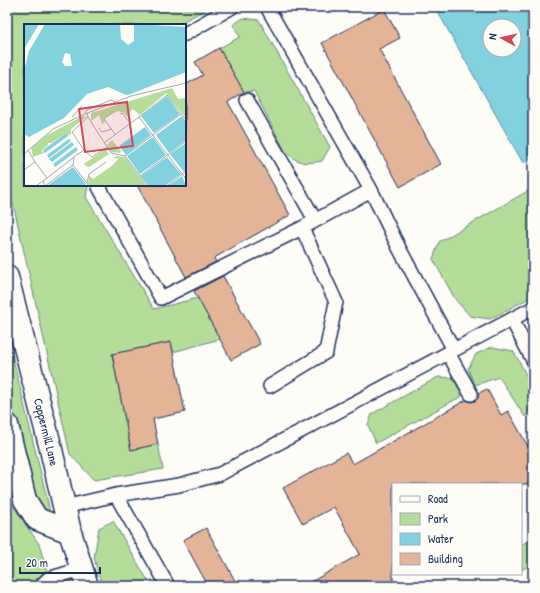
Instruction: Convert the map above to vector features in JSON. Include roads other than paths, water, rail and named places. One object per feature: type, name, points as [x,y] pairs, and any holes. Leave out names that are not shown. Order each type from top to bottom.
[{"type":"street","name":"Coppermill Lane","points":[[7,277],[50,445],[70,532],[84,577]]},
{"type":"street","points":[[7,425],[25,500],[37,519],[70,532]]},
{"type":"lane","points":[[186,33],[232,7]]},
{"type":"lane","points":[[267,7],[371,190],[471,394]]},
{"type":"lane","points":[[247,100],[315,220]]},
{"type":"lane","points":[[99,187],[161,298],[302,228],[371,190]]},
{"type":"lane","points":[[270,386],[326,352],[336,302],[302,228]]},
{"type":"lane","points":[[64,508],[116,495],[179,485],[220,474],[533,308]]},
{"type":"lane","points":[[512,320],[533,360]]},
{"type":"lane","points":[[116,495],[168,586]]},
{"type":"lane","points":[[41,586],[48,579],[84,577]]},
{"type":"water","points":[[435,7],[533,7],[533,157],[523,163]]}]
